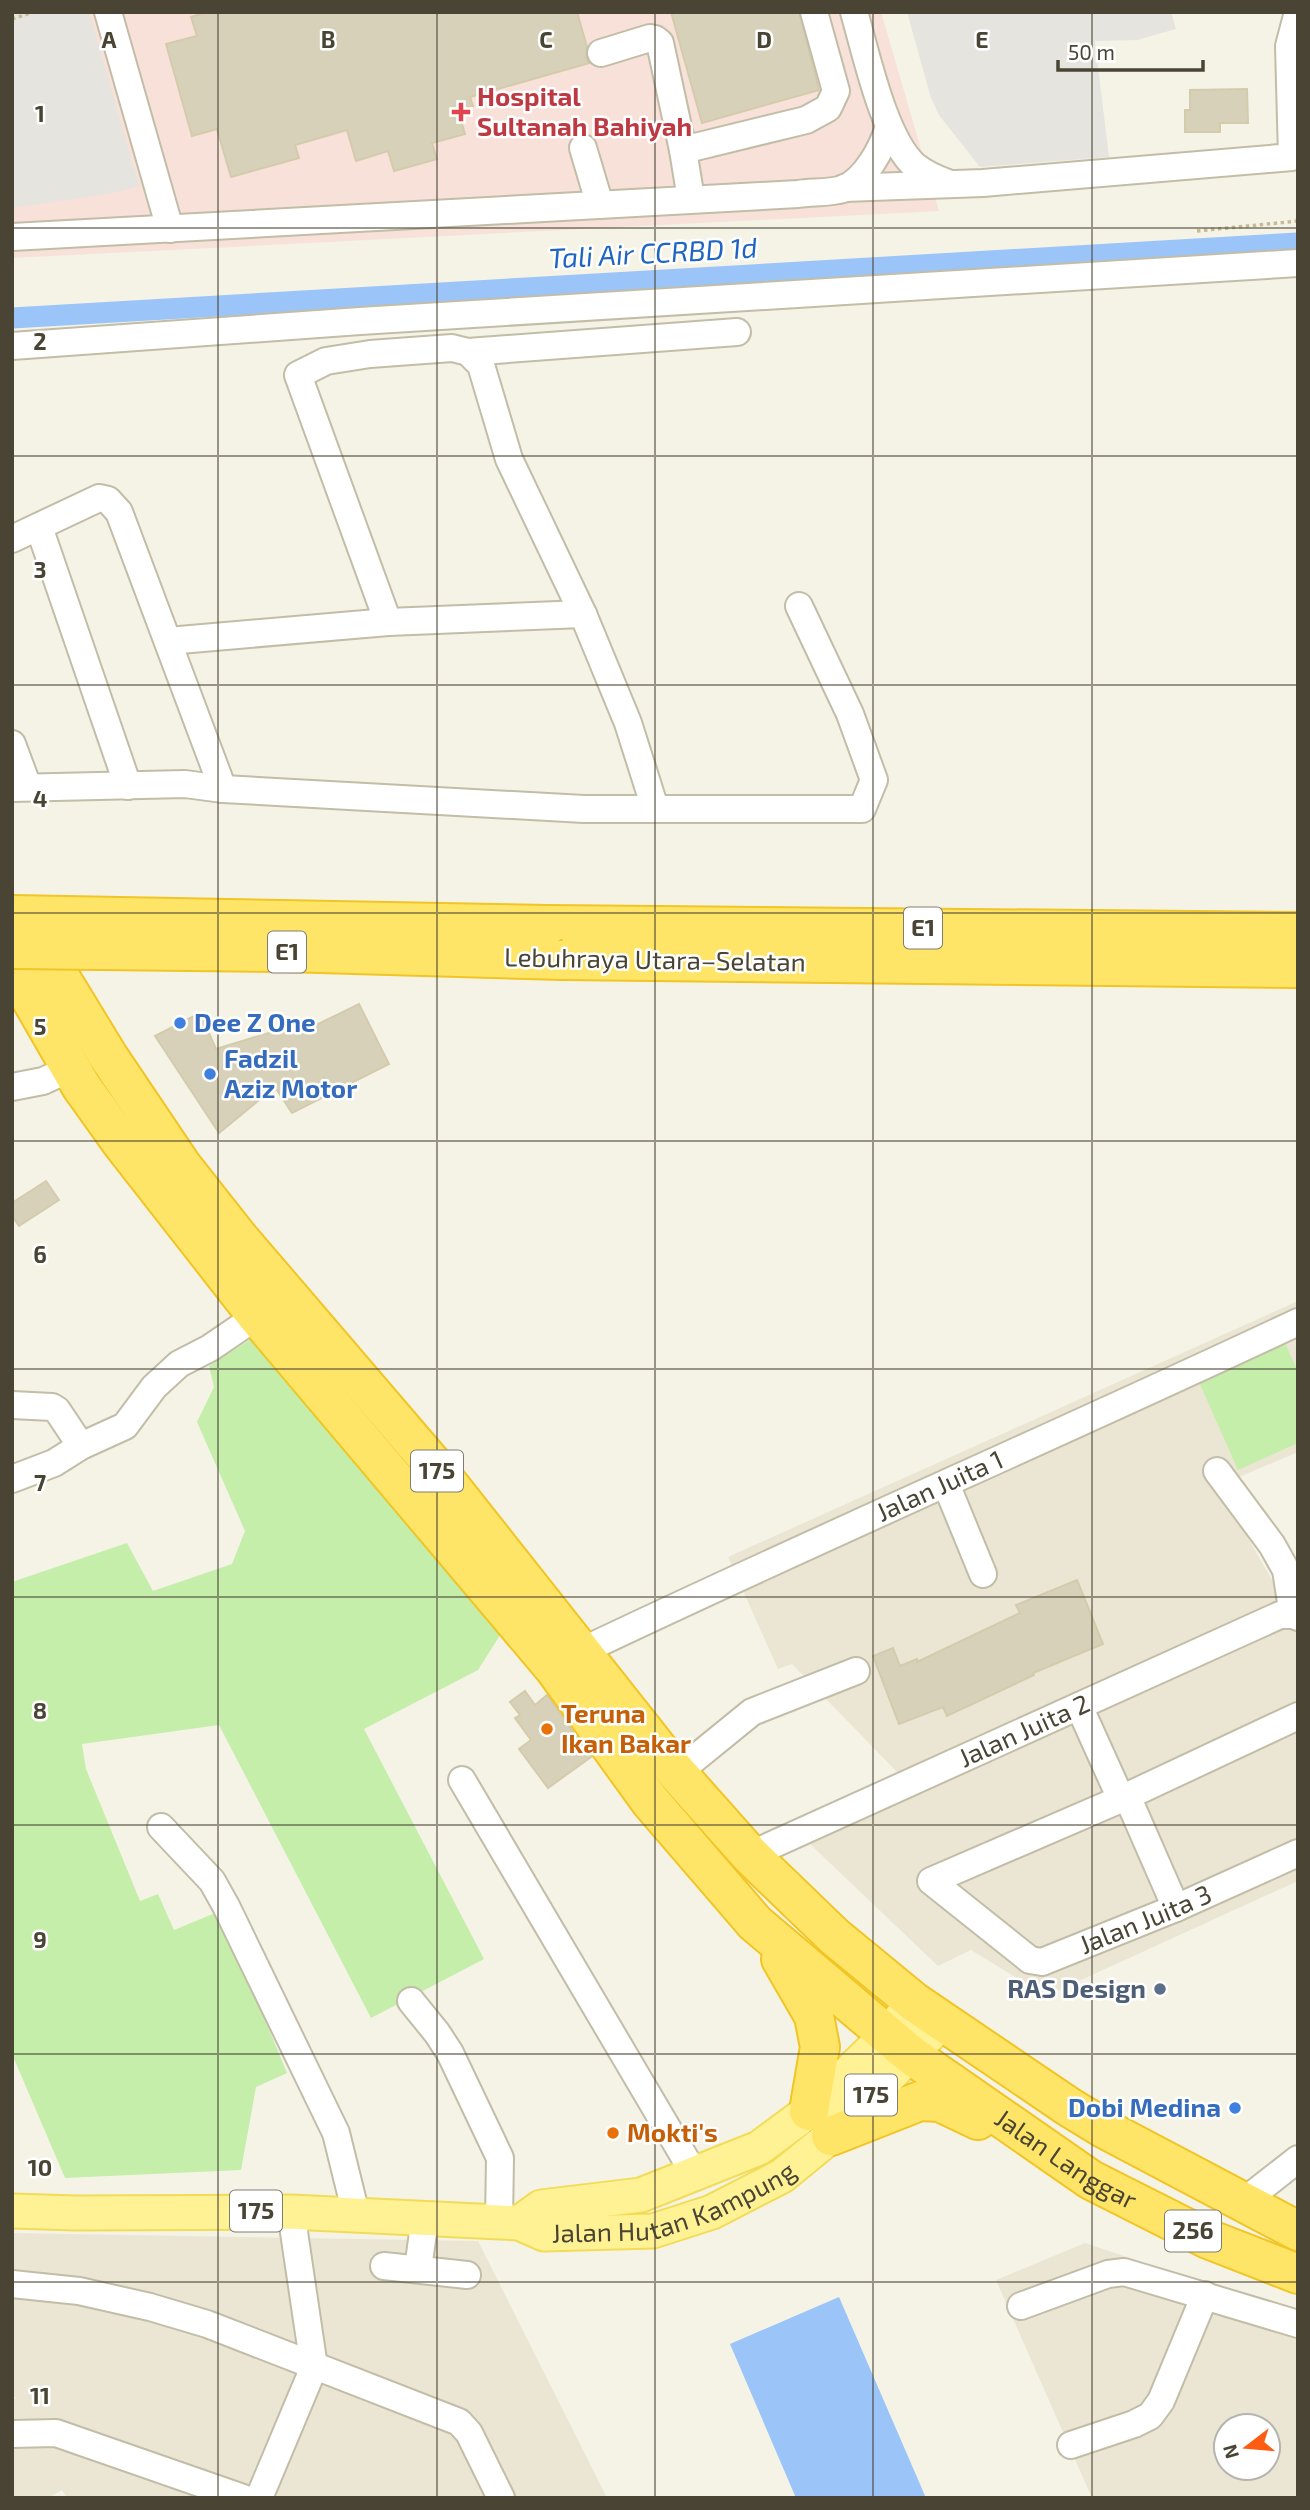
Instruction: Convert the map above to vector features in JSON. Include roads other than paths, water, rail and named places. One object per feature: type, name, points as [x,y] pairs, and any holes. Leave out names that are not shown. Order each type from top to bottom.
[{"type":"highway","name":"175","points":[[12,897],[65,988],[182,1166],[238,1237],[435,1467],[677,1773],[750,1855],[835,1937],[929,2011]]},
{"type":"highway","name":"Lebuhraya Utara–Selatan","points":[[12,915],[548,925],[1298,933]]},
{"type":"highway","name":"Lebuhraya Utara–Selatan","points":[[12,949],[284,952],[562,960],[1298,968]]},
{"type":"highway","name":"175","points":[[12,967],[71,1068],[121,1142],[257,1316],[554,1668],[650,1801],[755,1923],[899,2045]]},
{"type":"highway","points":[[755,1923],[785,1965],[814,2015],[820,2047],[820,2123],[919,2101],[940,2102],[969,2114],[1038,2156],[1091,2179]]},
{"type":"highway","name":"Jalan Langgar","points":[[929,2011],[1069,2107],[1298,2231]]},
{"type":"highway","name":"Jalan Langgar","points":[[899,2045],[1091,2179],[1208,2239],[1298,2274]]},
{"type":"main road","name":"Jalan Hutan Kampung","points":[[509,2222],[544,2234],[653,2231],[712,2212],[782,2176],[820,2123],[899,2045],[929,2011]]},
{"type":"main road","name":"Jalan Hutan Kampung","points":[[509,2222],[541,2207],[641,2195],[820,2123]]},
{"type":"main road","name":"175","points":[[12,2211],[291,2212],[509,2222]]},
{"type":"street","points":[[108,12],[170,229]]},
{"type":"street","points":[[12,237],[798,194],[844,188],[953,185],[1295,157],[1289,46],[1298,12]]},
{"type":"street","points":[[683,150],[806,120],[828,108],[836,92],[816,19],[855,14],[888,127],[914,165],[932,178],[953,185]]},
{"type":"street","points":[[601,53],[650,38],[660,43],[691,199]]},
{"type":"street","points":[[844,188],[866,170],[882,148],[888,127]]},
{"type":"street","points":[[583,148],[600,205]]},
{"type":"street","points":[[12,345],[1298,263]]},
{"type":"street","points":[[388,622],[298,375],[326,361],[370,354],[452,348],[468,352],[737,332]]},
{"type":"street","points":[[468,352],[481,365],[509,459],[583,614],[628,723],[655,808]]},
{"type":"street","points":[[12,539],[99,498],[108,500],[119,512],[223,789]]},
{"type":"street","points":[[38,527],[128,786]]},
{"type":"street","points":[[12,744],[20,788],[185,784],[223,789],[584,809],[862,808],[874,780],[850,714],[799,606]]},
{"type":"street","points":[[168,641],[388,622],[583,614]]},
{"type":"street","points":[[12,1087],[43,1081],[71,1068]]},
{"type":"street","points":[[12,1479],[54,1463],[81,1446],[125,1426],[154,1387],[179,1364],[210,1348],[257,1316]]},
{"type":"street","name":"Jalan Juita 1","points":[[582,1651],[753,1569],[946,1484],[1298,1322]]},
{"type":"street","points":[[12,1405],[52,1407],[57,1410],[81,1446]]},
{"type":"street","points":[[1217,1471],[1272,1545],[1286,1570],[1295,1616]]},
{"type":"street","points":[[946,1484],[983,1574]]},
{"type":"street","name":"Jalan Juita 2","points":[[750,1855],[1280,1615],[1295,1616]]},
{"type":"street","points":[[677,1773],[752,1712],[856,1671]]},
{"type":"street","points":[[1079,1706],[1176,1908]]},
{"type":"street","points":[[1124,1797],[1298,1716]]},
{"type":"street","points":[[462,1780],[695,2175]]},
{"type":"street","name":"Jalan Juita 3","points":[[1124,1797],[931,1881],[1030,1960],[1042,1962],[1176,1908],[1298,1853]]},
{"type":"street","points":[[161,1827],[212,1881],[226,1906],[336,2133],[356,2214]]},
{"type":"street","points":[[411,2001],[450,2053],[500,2158],[509,2222]]},
{"type":"street","points":[[1243,2202],[1298,2159]]},
{"type":"street","points":[[259,2498],[314,2367],[291,2212]]},
{"type":"street","points":[[418,2269],[425,2218]]},
{"type":"street","points":[[384,2266],[467,2275]]},
{"type":"street","points":[[1021,2306],[1108,2274],[1124,2272],[1298,2325]]},
{"type":"street","points":[[12,2284],[79,2291],[150,2307],[207,2324],[459,2423],[468,2433],[501,2498]]},
{"type":"street","points":[[1071,2445],[1150,2416],[1160,2401],[1205,2295]]},
{"type":"street","points":[[12,2434],[56,2432],[243,2498]]},
{"type":"water","points":[[839,2297],[926,2498],[796,2498],[730,2344]]},
{"type":"waterway","name":"Tali Air CCRBD 1d","points":[[12,318],[1298,243]]},
{"type":"place","name":"Hospital Sultanah Bahiyah","points":[[461,112]]},
{"type":"place","name":"Dee Z One","points":[[180,1023]]},
{"type":"place","name":"Fadzil Aziz Motor","points":[[210,1074]]},
{"type":"place","name":"Teruna Ikan Bakar","points":[[547,1729]]},
{"type":"place","name":"RAS Design","points":[[1160,1989]]},
{"type":"place","name":"Dobi Medina","points":[[1235,2108]]},
{"type":"place","name":"Mokti's","points":[[613,2133]]}]
